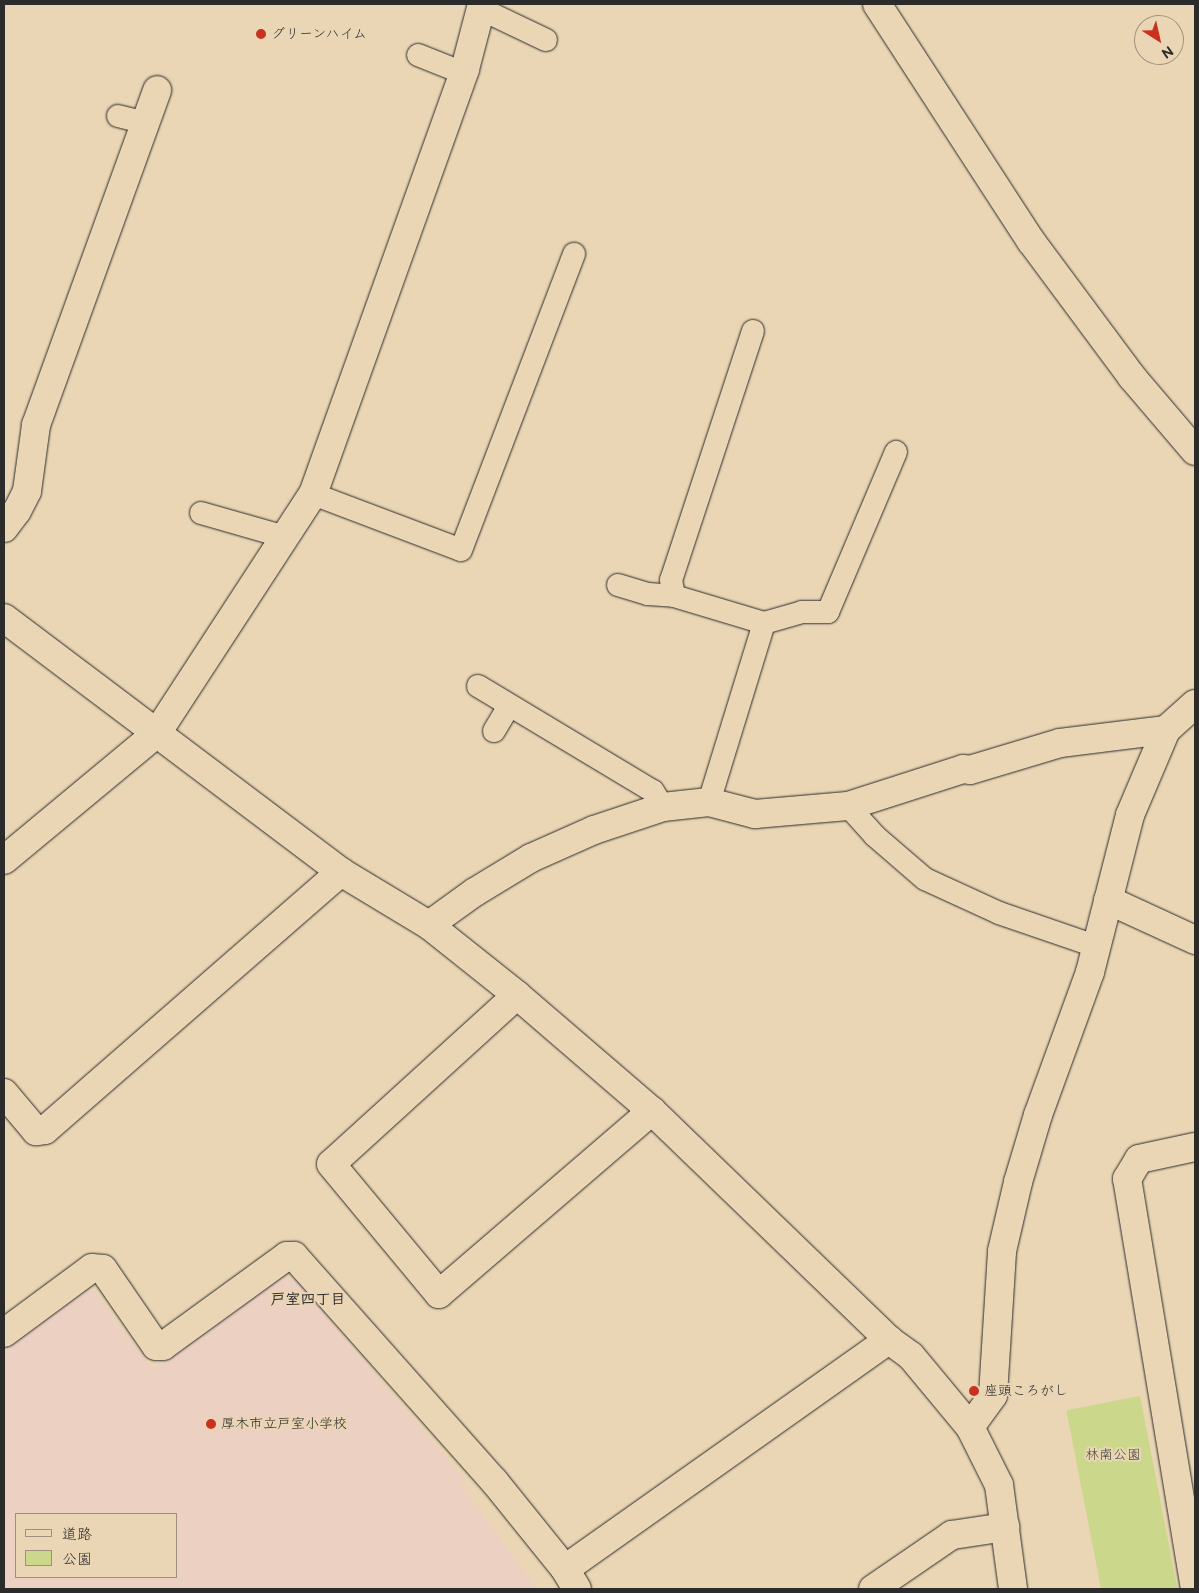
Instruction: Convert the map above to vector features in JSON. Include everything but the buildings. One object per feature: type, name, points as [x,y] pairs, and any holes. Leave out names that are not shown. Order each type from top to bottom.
[{"type":"street","points":[[877,4],[1031,241],[1132,377],[1195,451]]},
{"type":"street","points":[[4,860],[157,733],[313,494],[463,73],[482,7]]},
{"type":"street","points":[[4,528],[17,511],[33,496],[36,425],[92,304],[158,90]]},
{"type":"street","points":[[4,618],[341,872],[429,926],[517,995],[652,1111],[889,1340],[911,1356],[970,1427],[999,1485],[1013,1589]]},
{"type":"street","points":[[970,1427],[993,1395],[1002,1251],[1018,1182],[1038,1115],[1090,972],[1095,946],[1130,815],[1166,730],[1195,704]]},
{"type":"street","points":[[429,926],[475,892],[531,858],[594,830],[663,807],[709,802],[755,814],[848,806],[963,769],[970,770],[1060,742],[1166,730]]},
{"type":"street","points":[[4,1093],[36,1131],[45,1130],[341,872]]},
{"type":"street","points":[[1108,900],[1195,940]]},
{"type":"street","points":[[517,995],[331,1164],[439,1294],[652,1111]]},
{"type":"street","points":[[1195,1147],[1139,1159],[1127,1179],[1195,1589]]},
{"type":"street","points":[[4,1333],[92,1268],[103,1269],[156,1346],[163,1346],[287,1256],[294,1256],[494,1481],[571,1579],[889,1340]]},
{"type":"street","points":[[872,1589],[952,1535],[1005,1527]]},
{"type":"lane","points":[[482,7],[546,40]]},
{"type":"lane","points":[[418,55],[463,73]]},
{"type":"lane","points":[[118,116],[147,123]]},
{"type":"lane","points":[[313,494],[461,550],[574,254]]},
{"type":"lane","points":[[674,596],[671,580],[753,331]]},
{"type":"lane","points":[[618,585],[648,594],[674,596],[764,623],[802,612],[828,612],[896,452]]},
{"type":"lane","points":[[201,514],[285,537]]},
{"type":"lane","points":[[709,802],[764,623]]},
{"type":"lane","points":[[478,686],[653,791],[663,807]]},
{"type":"lane","points":[[494,731],[509,706]]},
{"type":"lane","points":[[848,806],[875,836],[925,878],[999,913],[1095,946]]},
{"type":"shaded area","name":"厚木市立戸室小学校","points":[[276,1280],[296,1280],[464,1479],[461,1485],[537,1589],[4,1589],[4,1345],[79,1287],[95,1292],[152,1369]]},
{"type":"green space","name":"林南公園","points":[[1140,1396],[1177,1588],[1101,1589],[1066,1410]]},
{"type":"place","name":"グリーンハイム","points":[[261,34]]},
{"type":"place","name":"座頭ころがし","points":[[974,1391]]},
{"type":"place","name":"厚木市立戸室小学校","points":[[211,1424]]},
{"type":"district","name":"戸室四丁目","points":[[308,1300]]}]
